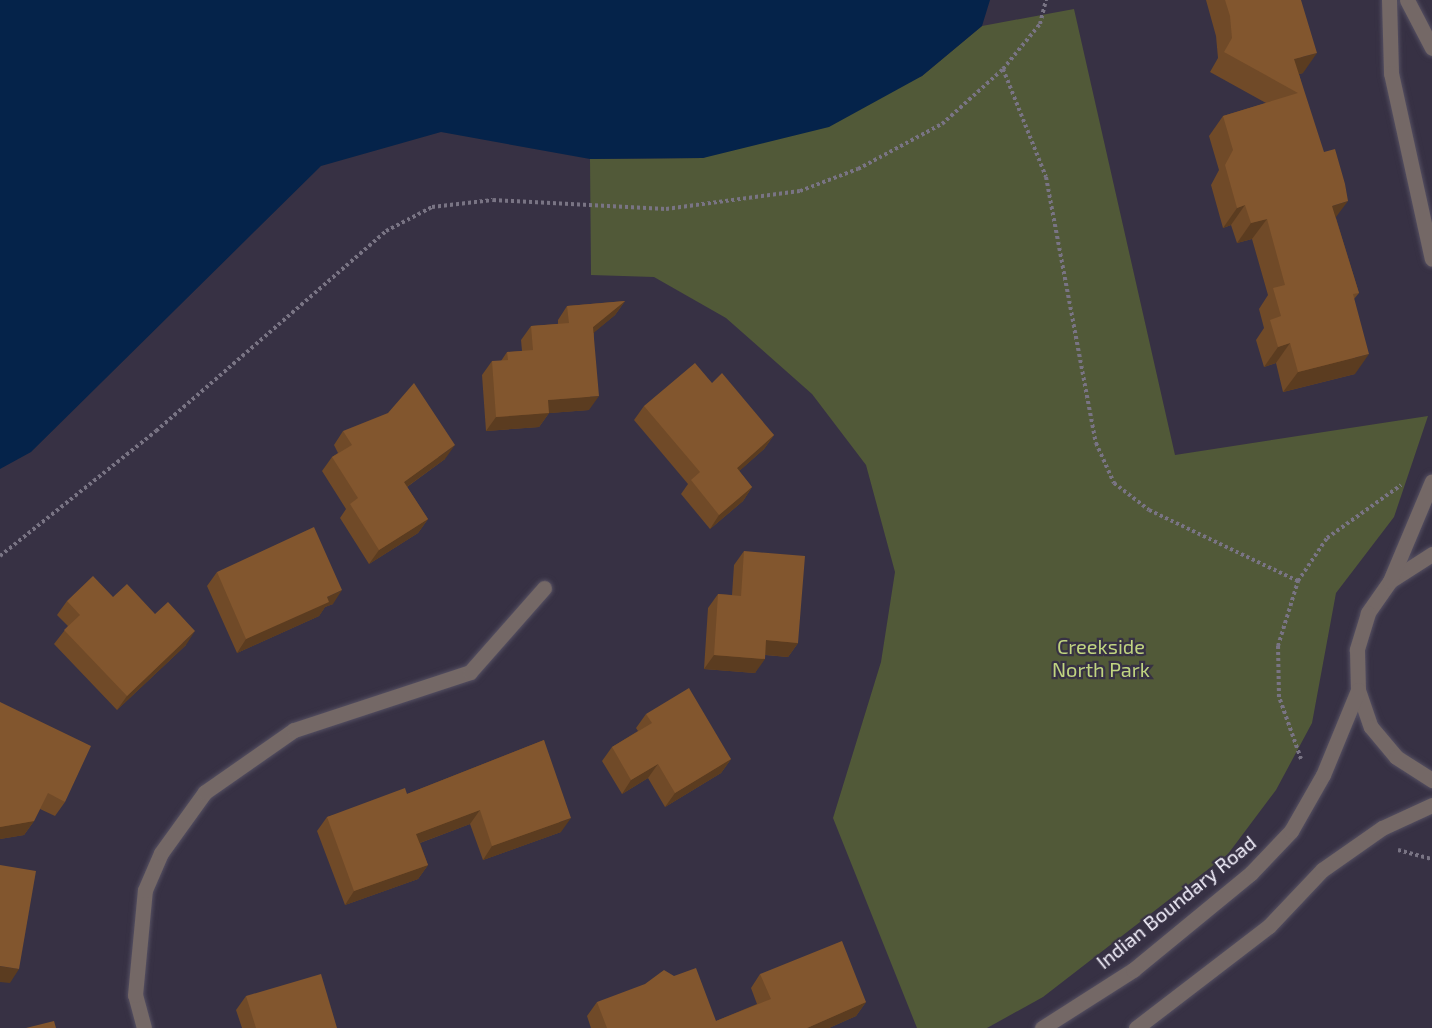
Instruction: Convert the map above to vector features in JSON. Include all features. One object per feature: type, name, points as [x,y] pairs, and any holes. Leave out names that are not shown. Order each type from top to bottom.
[{"type":"street","points":[[1389,0],[1391,73],[1432,259]]},
{"type":"street","points":[[1407,0],[1432,48]]},
{"type":"street","points":[[1432,481],[1390,581],[1365,622],[1357,650],[1358,690],[1371,727],[1395,757],[1432,780]]},
{"type":"street","points":[[1390,581],[1432,554]]},
{"type":"street","points":[[144,1028],[135,995],[145,890],[161,853],[205,792],[294,730],[470,672],[544,588]]},
{"type":"street","name":"Indian Boundary Road","points":[[1042,1028],[1133,970],[1251,873],[1291,831],[1323,775],[1358,690]]},
{"type":"street","points":[[1136,1028],[1269,926],[1322,870],[1382,828],[1432,805]]},
{"type":"path","points":[[0,556],[156,431],[386,231],[432,207],[493,200],[666,209],[732,204],[800,191],[858,169],[942,124],[1003,69],[1040,24],[1046,0]]},
{"type":"path","points":[[1003,69],[1046,177],[1096,443],[1114,483],[1149,510],[1298,581]]},
{"type":"path","points":[[1306,768],[1290,742],[1279,697],[1278,646],[1298,581],[1327,538],[1412,480]]},
{"type":"path","points":[[1389,846],[1432,860]]},
{"type":"green space","name":"Creekside North Park","points":[[1074,9],[1175,455],[1428,416],[1394,517],[1336,593],[1312,723],[1276,790],[1228,854],[1043,997],[987,1028],[917,1028],[833,818],[881,662],[895,572],[866,465],[812,394],[726,318],[654,277],[591,275],[590,159],[703,158],[922,76],[982,26]]},
{"type":"water","points":[[0,0],[990,0],[982,26],[922,76],[829,127],[703,158],[590,159],[441,132],[321,166],[31,452],[0,469]]},
{"type":"building","points":[[1225,0],[1301,0],[1317,53],[1294,59],[1324,152],[1335,149],[1345,184],[1348,201],[1332,206],[1359,293],[1353,294],[1369,354],[1298,372],[1290,343],[1278,347],[1270,320],[1281,316],[1273,288],[1285,285],[1267,219],[1251,223],[1245,205],[1237,208],[1225,165],[1233,150],[1223,116],[1298,93],[1224,52],[1232,38],[1230,16]]},
{"type":"building","points":[[625,301],[593,327],[599,396],[548,400],[549,413],[496,417],[492,361],[508,360],[507,352],[533,350],[531,326],[569,323],[567,306]]},
{"type":"building","points":[[695,363],[712,383],[722,373],[774,435],[737,468],[752,487],[719,515],[691,480],[700,472],[644,406]]},
{"type":"building","points":[[414,383],[455,445],[404,482],[428,519],[379,550],[350,504],[358,498],[332,457],[352,445],[343,431],[388,413]]},
{"type":"building","points":[[314,527],[342,590],[327,597],[329,602],[246,639],[217,572]]},
{"type":"building","points":[[744,551],[805,556],[798,643],[766,640],[765,659],[714,655],[718,594],[741,596]]},
{"type":"building","points":[[93,576],[113,597],[127,584],[155,614],[168,602],[195,631],[127,696],[64,630],[80,615],[67,601]]},
{"type":"building","points":[[689,688],[731,759],[675,793],[658,764],[631,780],[612,747],[652,723],[646,714]]},
{"type":"building","points":[[0,702],[91,746],[65,802],[48,793],[34,821],[0,827]]},
{"type":"building","points":[[544,740],[571,818],[492,846],[480,810],[416,834],[428,865],[354,891],[327,817],[405,788],[407,794]]},
{"type":"building","points":[[0,865],[36,871],[19,969],[0,966]]},
{"type":"building","points":[[842,941],[866,1002],[807,1028],[607,1028],[597,1002],[645,984],[664,970],[674,976],[696,968],[716,1021],[771,999],[760,974]]},
{"type":"building","points":[[321,974],[337,1028],[256,1028],[246,996]]},
{"type":"building","points":[[54,1021],[56,1028],[26,1028]]}]
